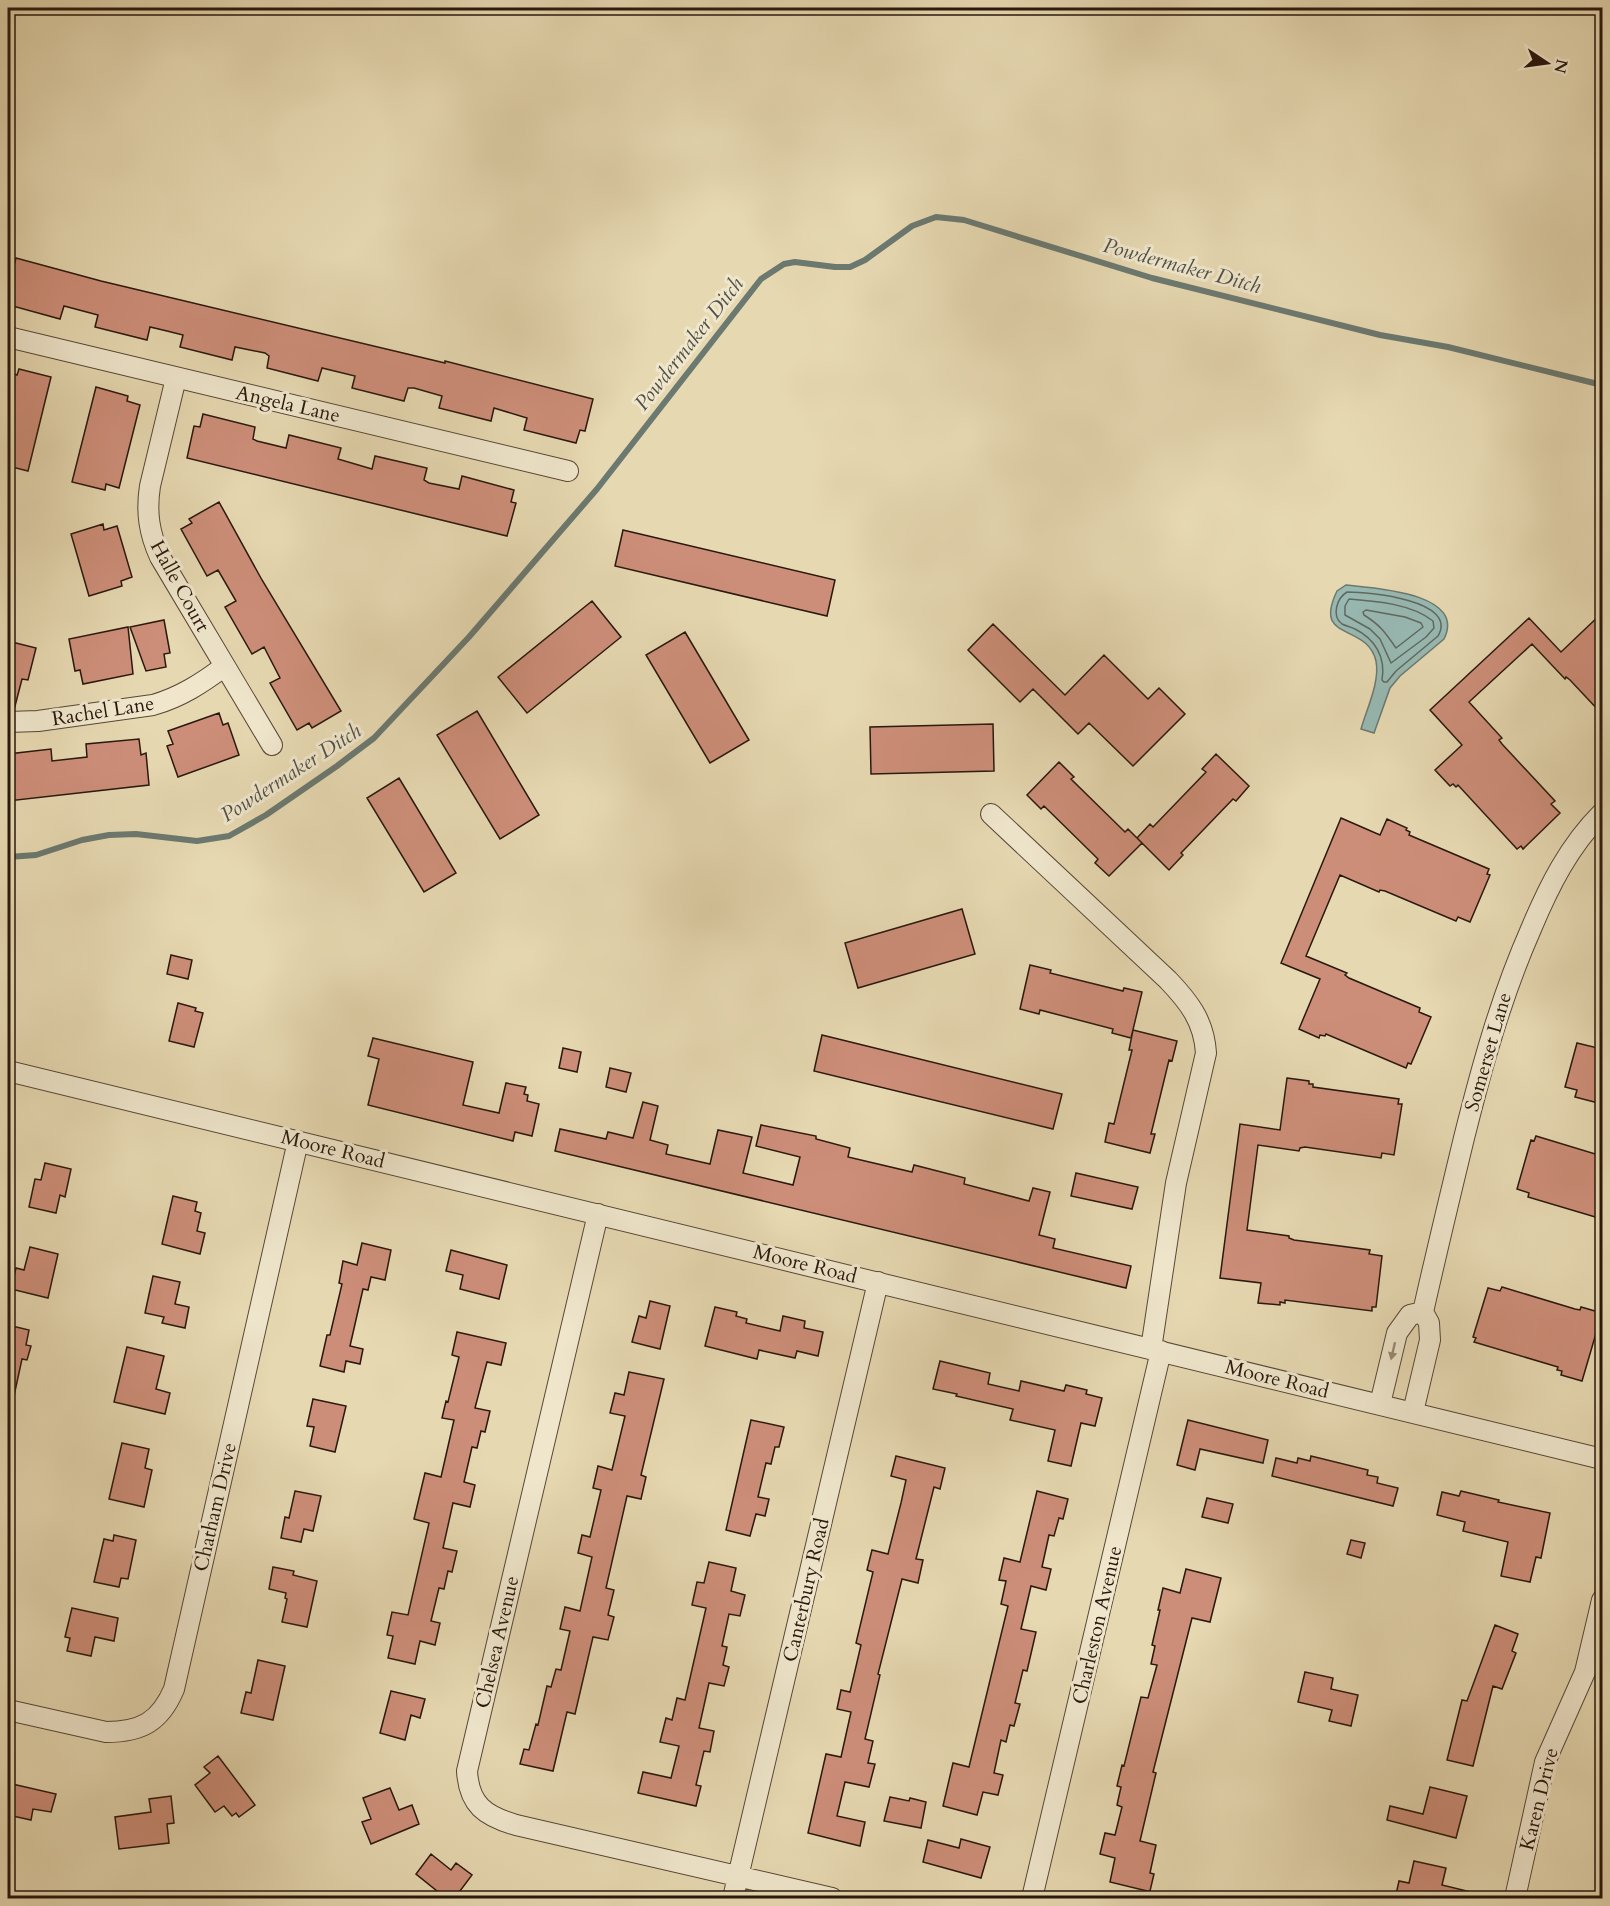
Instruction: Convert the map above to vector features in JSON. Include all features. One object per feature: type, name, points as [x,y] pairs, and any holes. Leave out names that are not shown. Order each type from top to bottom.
[{"type":"street","name":"Angela Lane","points":[[8,337],[568,471]]},
{"type":"street","name":"Halle Court","points":[[176,378],[147,502],[149,528],[160,557],[272,745]]},
{"type":"street","name":"Rachel Lane","points":[[8,722],[38,721],[169,701],[190,691],[225,666]]},
{"type":"street","name":"Somerset Lane","points":[[1413,1412],[1430,1340],[1429,1323],[1423,1312],[1476,1089],[1504,993],[1556,875],[1568,854],[1602,813]]},
{"type":"street","name":"Charleston Avenue","points":[[991,814],[1168,980],[1190,1004],[1205,1037],[1206,1053],[1176,1183],[1156,1350],[1032,1899]]},
{"type":"street","name":"Moore Road","points":[[8,1071],[1602,1458]]},
{"type":"street","name":"Chatham Drive","points":[[8,1710],[106,1732],[123,1732],[139,1729],[157,1717],[168,1705],[177,1677],[298,1141]]},
{"type":"street","name":"Chelsea Avenue","points":[[598,1214],[466,1771],[468,1784],[472,1796],[482,1809],[496,1819],[738,1876]]},
{"type":"street","name":"Canterbury Road","points":[[733,1899],[879,1282]]},
{"type":"street","points":[[1380,1404],[1397,1333],[1410,1315],[1423,1312]]},
{"type":"street","name":"Karen Drive","points":[[1515,1899],[1545,1762],[1585,1672],[1602,1600]]},
{"type":"street","points":[[738,1876],[832,1899]]},
{"type":"water","points":[[1346,585],[1395,591],[1430,602],[1442,612],[1448,624],[1444,639],[1400,676],[1390,688],[1374,733],[1361,729],[1375,686],[1376,661],[1371,649],[1363,641],[1336,626],[1331,618],[1331,607],[1337,591]]},
{"type":"building","points":[[16,258],[101,281],[445,363],[445,361],[593,399],[585,431],[580,430],[576,443],[524,430],[527,418],[494,408],[491,421],[439,408],[442,396],[414,388],[408,388],[404,401],[352,388],[355,376],[322,368],[318,381],[267,368],[269,356],[265,353],[235,347],[232,360],[180,347],[183,335],[167,331],[150,327],[147,340],[95,327],[98,315],[64,306],[60,319],[9,305],[12,293],[8,292],[8,288]]},
{"type":"building","points":[[19,369],[51,377],[28,471],[8,466],[8,372],[17,375]]},
{"type":"building","points":[[96,387],[128,396],[127,401],[140,405],[119,488],[106,484],[105,490],[72,482]]},
{"type":"building","points":[[203,414],[255,427],[253,439],[257,441],[286,448],[289,435],[341,448],[338,459],[372,469],[375,456],[427,468],[424,480],[429,483],[459,489],[462,476],[514,490],[511,502],[516,503],[507,536],[187,458],[194,426],[200,427]]},
{"type":"building","points":[[219,502],[262,580],[341,711],[312,728],[309,723],[297,730],[270,683],[280,678],[264,647],[252,654],[225,607],[236,601],[218,570],[207,576],[181,529],[192,523],[189,519]]},
{"type":"building","points":[[103,524],[104,530],[117,526],[132,577],[121,581],[122,586],[89,596],[71,534]]},
{"type":"building","points":[[623,530],[835,580],[827,616],[615,566]]},
{"type":"building","points":[[592,601],[621,637],[527,713],[498,677]]},
{"type":"building","points":[[1602,613],[1602,714],[1532,644],[1469,702],[1502,738],[1499,740],[1502,744],[1555,801],[1551,804],[1560,813],[1523,849],[1521,846],[1517,849],[1458,785],[1450,786],[1435,770],[1462,745],[1430,710],[1529,618],[1561,652]]},
{"type":"building","points":[[164,620],[170,653],[164,654],[166,667],[146,671],[130,627]]},
{"type":"building","points":[[993,624],[1065,695],[1104,655],[1148,699],[1159,688],[1185,714],[1133,766],[1089,723],[1078,734],[1033,689],[1020,702],[968,650]]},
{"type":"building","points":[[128,627],[133,674],[83,684],[80,670],[75,671],[69,639]]},
{"type":"building","points":[[685,632],[749,740],[710,763],[646,655]]},
{"type":"building","points":[[8,641],[36,648],[28,680],[22,679],[14,710],[8,710]]},
{"type":"building","points":[[477,711],[539,815],[500,839],[437,735]]},
{"type":"building","points":[[219,713],[223,725],[228,723],[239,755],[178,777],[167,746],[173,744],[168,731]]},
{"type":"building","points":[[993,724],[994,771],[871,774],[870,727]]},
{"type":"building","points":[[139,739],[141,755],[146,753],[149,785],[8,801],[8,754],[51,749],[52,761],[87,757],[86,744]]},
{"type":"building","points":[[1216,754],[1249,786],[1236,801],[1233,799],[1181,853],[1183,855],[1169,870],[1137,838],[1150,824],[1153,827],[1206,772],[1202,769]]},
{"type":"building","points":[[1059,762],[1074,777],[1071,779],[1125,832],[1128,829],[1142,843],[1109,876],[1095,863],[1098,859],[1044,806],[1041,809],[1027,795]]},
{"type":"building","points":[[399,778],[456,873],[424,892],[367,798]]},
{"type":"building","points":[[1341,818],[1380,835],[1387,819],[1407,828],[1409,835],[1489,869],[1487,874],[1490,875],[1470,922],[1458,917],[1456,921],[1340,875],[1306,956],[1347,973],[1345,975],[1349,978],[1420,1008],[1419,1012],[1431,1017],[1411,1064],[1408,1063],[1406,1068],[1326,1034],[1325,1036],[1320,1035],[1319,1038],[1299,1029],[1320,979],[1281,963]]},
{"type":"building","points":[[962,909],[975,954],[858,988],[845,943]]},
{"type":"building","points":[[171,955],[192,960],[188,979],[167,974]]},
{"type":"building","points":[[1030,965],[1051,970],[1050,973],[1123,991],[1124,988],[1142,992],[1131,1038],[1112,1033],[1113,1029],[1040,1010],[1039,1014],[1020,1009]]},
{"type":"building","points":[[178,1003],[196,1008],[195,1011],[203,1013],[194,1047],[169,1041]]},
{"type":"building","points":[[1133,1030],[1177,1041],[1172,1061],[1169,1060],[1151,1134],[1155,1134],[1150,1153],[1105,1142],[1109,1123],[1114,1124],[1132,1050],[1129,1050]]},
{"type":"building","points":[[822,1035],[1062,1094],[1053,1129],[814,1071]]},
{"type":"building","points":[[373,1038],[473,1062],[463,1105],[499,1113],[506,1083],[526,1087],[524,1094],[528,1095],[527,1101],[539,1104],[532,1136],[515,1132],[513,1141],[368,1105],[379,1059],[368,1056]]},
{"type":"building","points":[[1577,1043],[1602,1049],[1602,1104],[1575,1097],[1577,1090],[1565,1087]]},
{"type":"building","points":[[563,1048],[581,1052],[577,1072],[559,1068]]},
{"type":"building","points":[[610,1068],[631,1073],[626,1092],[606,1087]]},
{"type":"building","points":[[1287,1078],[1309,1081],[1313,1087],[1399,1099],[1398,1104],[1402,1104],[1394,1155],[1382,1153],[1381,1158],[1305,1147],[1300,1148],[1299,1151],[1258,1145],[1247,1230],[1289,1236],[1294,1240],[1370,1250],[1369,1254],[1382,1256],[1376,1307],[1372,1307],[1372,1311],[1285,1300],[1285,1303],[1280,1302],[1280,1305],[1258,1303],[1261,1283],[1220,1278],[1240,1124],[1280,1130]]},
{"type":"building","points":[[643,1102],[658,1106],[650,1140],[668,1145],[666,1154],[710,1164],[718,1130],[752,1137],[743,1173],[793,1185],[800,1157],[756,1146],[761,1125],[816,1136],[816,1139],[850,1148],[848,1157],[912,1172],[914,1165],[965,1178],[964,1184],[1029,1201],[1033,1188],[1050,1192],[1039,1235],[1055,1239],[1053,1248],[1131,1266],[1126,1288],[555,1151],[560,1129],[606,1139],[608,1132],[633,1138]]},
{"type":"building","points":[[1536,1136],[1602,1156],[1602,1219],[1528,1197],[1529,1193],[1517,1189],[1531,1140],[1534,1141]]},
{"type":"building","points":[[45,1163],[71,1169],[65,1197],[60,1195],[56,1213],[29,1207],[35,1179],[41,1180]]},
{"type":"building","points":[[1076,1173],[1138,1187],[1132,1209],[1071,1196]]},
{"type":"building","points":[[173,1196],[197,1202],[195,1211],[201,1213],[197,1231],[205,1233],[200,1254],[162,1244]]},
{"type":"building","points":[[362,1243],[391,1250],[385,1280],[371,1277],[368,1290],[363,1289],[350,1346],[363,1349],[360,1364],[346,1361],[344,1372],[320,1366],[342,1284],[339,1283],[343,1261],[357,1265]]},
{"type":"building","points":[[30,1247],[58,1254],[48,1298],[11,1289],[16,1268],[24,1270]]},
{"type":"building","points":[[451,1250],[507,1265],[499,1299],[460,1289],[463,1275],[446,1271]]},
{"type":"building","points":[[153,1276],[180,1282],[175,1304],[189,1307],[185,1328],[162,1323],[164,1317],[145,1313]]},
{"type":"building","points":[[1502,1287],[1575,1309],[1580,1310],[1581,1307],[1602,1313],[1582,1381],[1561,1375],[1562,1371],[1557,1370],[1558,1367],[1474,1342],[1476,1338],[1473,1337],[1488,1288],[1500,1291]]},
{"type":"building","points":[[650,1301],[670,1306],[660,1349],[632,1342],[639,1316],[646,1318]]},
{"type":"building","points":[[715,1307],[737,1312],[736,1316],[747,1319],[746,1323],[780,1331],[783,1316],[805,1321],[804,1328],[823,1332],[818,1356],[797,1351],[795,1358],[759,1350],[757,1359],[705,1346]]},
{"type":"building","points":[[8,1325],[29,1330],[26,1345],[31,1346],[27,1360],[22,1359],[14,1396],[8,1395]]},
{"type":"building","points":[[457,1332],[506,1343],[501,1365],[487,1362],[475,1408],[490,1411],[485,1432],[481,1431],[477,1448],[472,1447],[464,1482],[475,1485],[470,1507],[453,1503],[443,1548],[457,1551],[452,1572],[448,1571],[444,1589],[439,1588],[431,1621],[440,1623],[435,1645],[420,1641],[415,1664],[388,1658],[393,1636],[387,1635],[392,1612],[408,1615],[429,1523],[414,1519],[425,1473],[441,1477],[454,1420],[442,1418],[459,1357],[452,1355]]},
{"type":"building","points":[[127,1347],[164,1356],[156,1389],[170,1393],[165,1414],[114,1402]]},
{"type":"building","points":[[940,1361],[990,1373],[988,1384],[1019,1391],[1021,1381],[1064,1391],[1066,1385],[1087,1390],[1086,1394],[1102,1398],[1095,1426],[1081,1423],[1071,1466],[1048,1461],[1055,1430],[1010,1420],[1013,1409],[933,1389]]},
{"type":"building","points":[[629,1372],[664,1379],[641,1475],[646,1477],[641,1499],[627,1496],[606,1588],[614,1590],[608,1615],[614,1617],[608,1640],[593,1637],[575,1714],[567,1712],[553,1771],[520,1764],[524,1749],[529,1750],[536,1724],[538,1725],[547,1686],[551,1687],[556,1669],[561,1670],[570,1631],[560,1629],[565,1607],[580,1611],[592,1557],[578,1553],[582,1535],[590,1537],[601,1490],[593,1488],[598,1466],[612,1470],[625,1416],[610,1413],[615,1393],[624,1395]]},
{"type":"building","points":[[313,1399],[346,1406],[335,1452],[310,1446],[314,1427],[307,1426]]},
{"type":"building","points":[[751,1420],[784,1427],[779,1447],[775,1447],[771,1464],[766,1463],[758,1497],[769,1499],[765,1516],[756,1514],[750,1536],[726,1530]]},
{"type":"building","points":[[1188,1420],[1268,1440],[1263,1463],[1200,1449],[1195,1470],[1177,1465]]},
{"type":"building","points":[[122,1443],[149,1449],[145,1468],[152,1470],[144,1507],[109,1499]]},
{"type":"building","points":[[896,1456],[945,1468],[940,1489],[934,1487],[916,1559],[923,1560],[918,1583],[902,1579],[878,1674],[880,1675],[865,1739],[873,1741],[868,1763],[875,1764],[869,1787],[845,1782],[837,1816],[865,1822],[860,1846],[808,1833],[826,1754],[841,1757],[851,1712],[837,1709],[841,1690],[850,1692],[861,1645],[856,1643],[873,1572],[867,1570],[872,1550],[888,1554],[901,1503],[906,1480],[891,1476]]},
{"type":"building","points":[[1311,1456],[1368,1470],[1367,1475],[1378,1477],[1377,1483],[1398,1488],[1393,1506],[1272,1476],[1276,1458],[1297,1463],[1298,1458],[1310,1461]]},
{"type":"building","points":[[295,1491],[321,1496],[313,1531],[304,1529],[301,1542],[281,1538],[285,1517],[289,1518]]},
{"type":"building","points":[[1037,1491],[1068,1499],[1063,1519],[1059,1518],[1054,1536],[1049,1535],[1042,1567],[1051,1569],[1046,1590],[1031,1586],[1021,1629],[1036,1632],[1027,1671],[1023,1670],[1015,1703],[1020,1704],[1014,1726],[1010,1725],[1006,1742],[1001,1740],[994,1773],[1003,1775],[998,1795],[983,1792],[977,1815],[943,1806],[953,1763],[969,1767],[1008,1606],[1001,1604],[1006,1581],[999,1580],[1004,1558],[1020,1562]]},
{"type":"building","points":[[1461,1491],[1550,1513],[1541,1558],[1536,1557],[1530,1582],[1501,1576],[1508,1542],[1463,1531],[1465,1522],[1437,1515],[1442,1492],[1459,1496]]},
{"type":"building","points":[[1207,1498],[1233,1504],[1228,1523],[1202,1517]]},
{"type":"building","points":[[114,1535],[136,1540],[128,1579],[121,1578],[119,1587],[94,1582],[104,1539],[113,1541]]},
{"type":"building","points":[[1351,1540],[1365,1543],[1361,1558],[1347,1554]]},
{"type":"building","points":[[709,1562],[736,1568],[731,1591],[745,1595],[740,1616],[729,1614],[722,1646],[727,1647],[723,1665],[729,1667],[724,1686],[709,1683],[699,1728],[714,1731],[710,1752],[704,1751],[696,1785],[701,1786],[696,1806],[638,1793],[643,1772],[671,1778],[679,1746],[660,1742],[666,1718],[672,1720],[677,1698],[685,1700],[706,1608],[692,1605],[697,1582],[704,1583]]},
{"type":"building","points":[[273,1567],[294,1571],[293,1575],[317,1581],[307,1627],[282,1622],[287,1599],[285,1598],[286,1593],[269,1589]]},
{"type":"building","points":[[1186,1569],[1221,1578],[1210,1622],[1192,1618],[1153,1772],[1156,1773],[1140,1841],[1156,1845],[1150,1873],[1154,1874],[1150,1891],[1147,1891],[1110,1882],[1115,1858],[1100,1854],[1105,1833],[1115,1835],[1122,1807],[1117,1805],[1121,1787],[1117,1786],[1122,1765],[1124,1766],[1141,1697],[1148,1698],[1157,1665],[1151,1664],[1155,1646],[1152,1645],[1163,1588],[1180,1593]]},
{"type":"building","points":[[72,1608],[118,1618],[114,1641],[95,1637],[91,1656],[67,1651],[70,1638],[65,1637]]},
{"type":"building","points":[[1495,1625],[1518,1634],[1512,1651],[1516,1653],[1502,1689],[1493,1686],[1473,1766],[1447,1760],[1462,1700],[1467,1701]]},
{"type":"building","points":[[258,1660],[285,1666],[273,1720],[241,1713],[246,1692],[251,1693]]},
{"type":"building","points":[[1305,1672],[1333,1678],[1331,1689],[1358,1695],[1351,1726],[1329,1721],[1332,1710],[1298,1702]]},
{"type":"building","points":[[391,1691],[425,1699],[420,1718],[411,1715],[405,1740],[380,1733]]},
{"type":"building","points":[[218,1756],[255,1805],[239,1817],[236,1813],[232,1816],[224,1806],[215,1812],[195,1785],[210,1773],[204,1767]]},
{"type":"building","points":[[8,1783],[56,1794],[51,1812],[33,1809],[31,1820],[8,1815]]},
{"type":"building","points":[[1430,1787],[1467,1796],[1456,1838],[1387,1820],[1390,1806],[1423,1814]]},
{"type":"building","points":[[390,1788],[399,1810],[412,1805],[419,1824],[371,1844],[362,1822],[371,1819],[363,1798]]},
{"type":"building","points":[[171,1796],[174,1823],[167,1824],[169,1843],[119,1849],[115,1817],[151,1812],[149,1799]]},
{"type":"building","points":[[890,1797],[926,1802],[921,1828],[884,1821]]},
{"type":"building","points":[[961,1839],[990,1847],[981,1878],[923,1862],[928,1840],[959,1848]]},
{"type":"building","points":[[431,1854],[451,1870],[456,1863],[472,1875],[454,1899],[447,1899],[416,1874]]},
{"type":"building","points":[[1414,1861],[1446,1868],[1442,1885],[1471,1892],[1470,1899],[1395,1899],[1399,1881],[1409,1883]]},
{"type":"waterway","name":"Powdermaker Ditch","points":[[8,857],[36,855],[82,840],[109,835],[136,834],[197,841],[229,836],[266,815],[374,738],[469,637],[597,489],[761,279],[784,264],[795,262],[850,267],[865,260],[912,226],[936,217],[964,220],[1152,278],[1380,335],[1448,347],[1602,385]]}]
